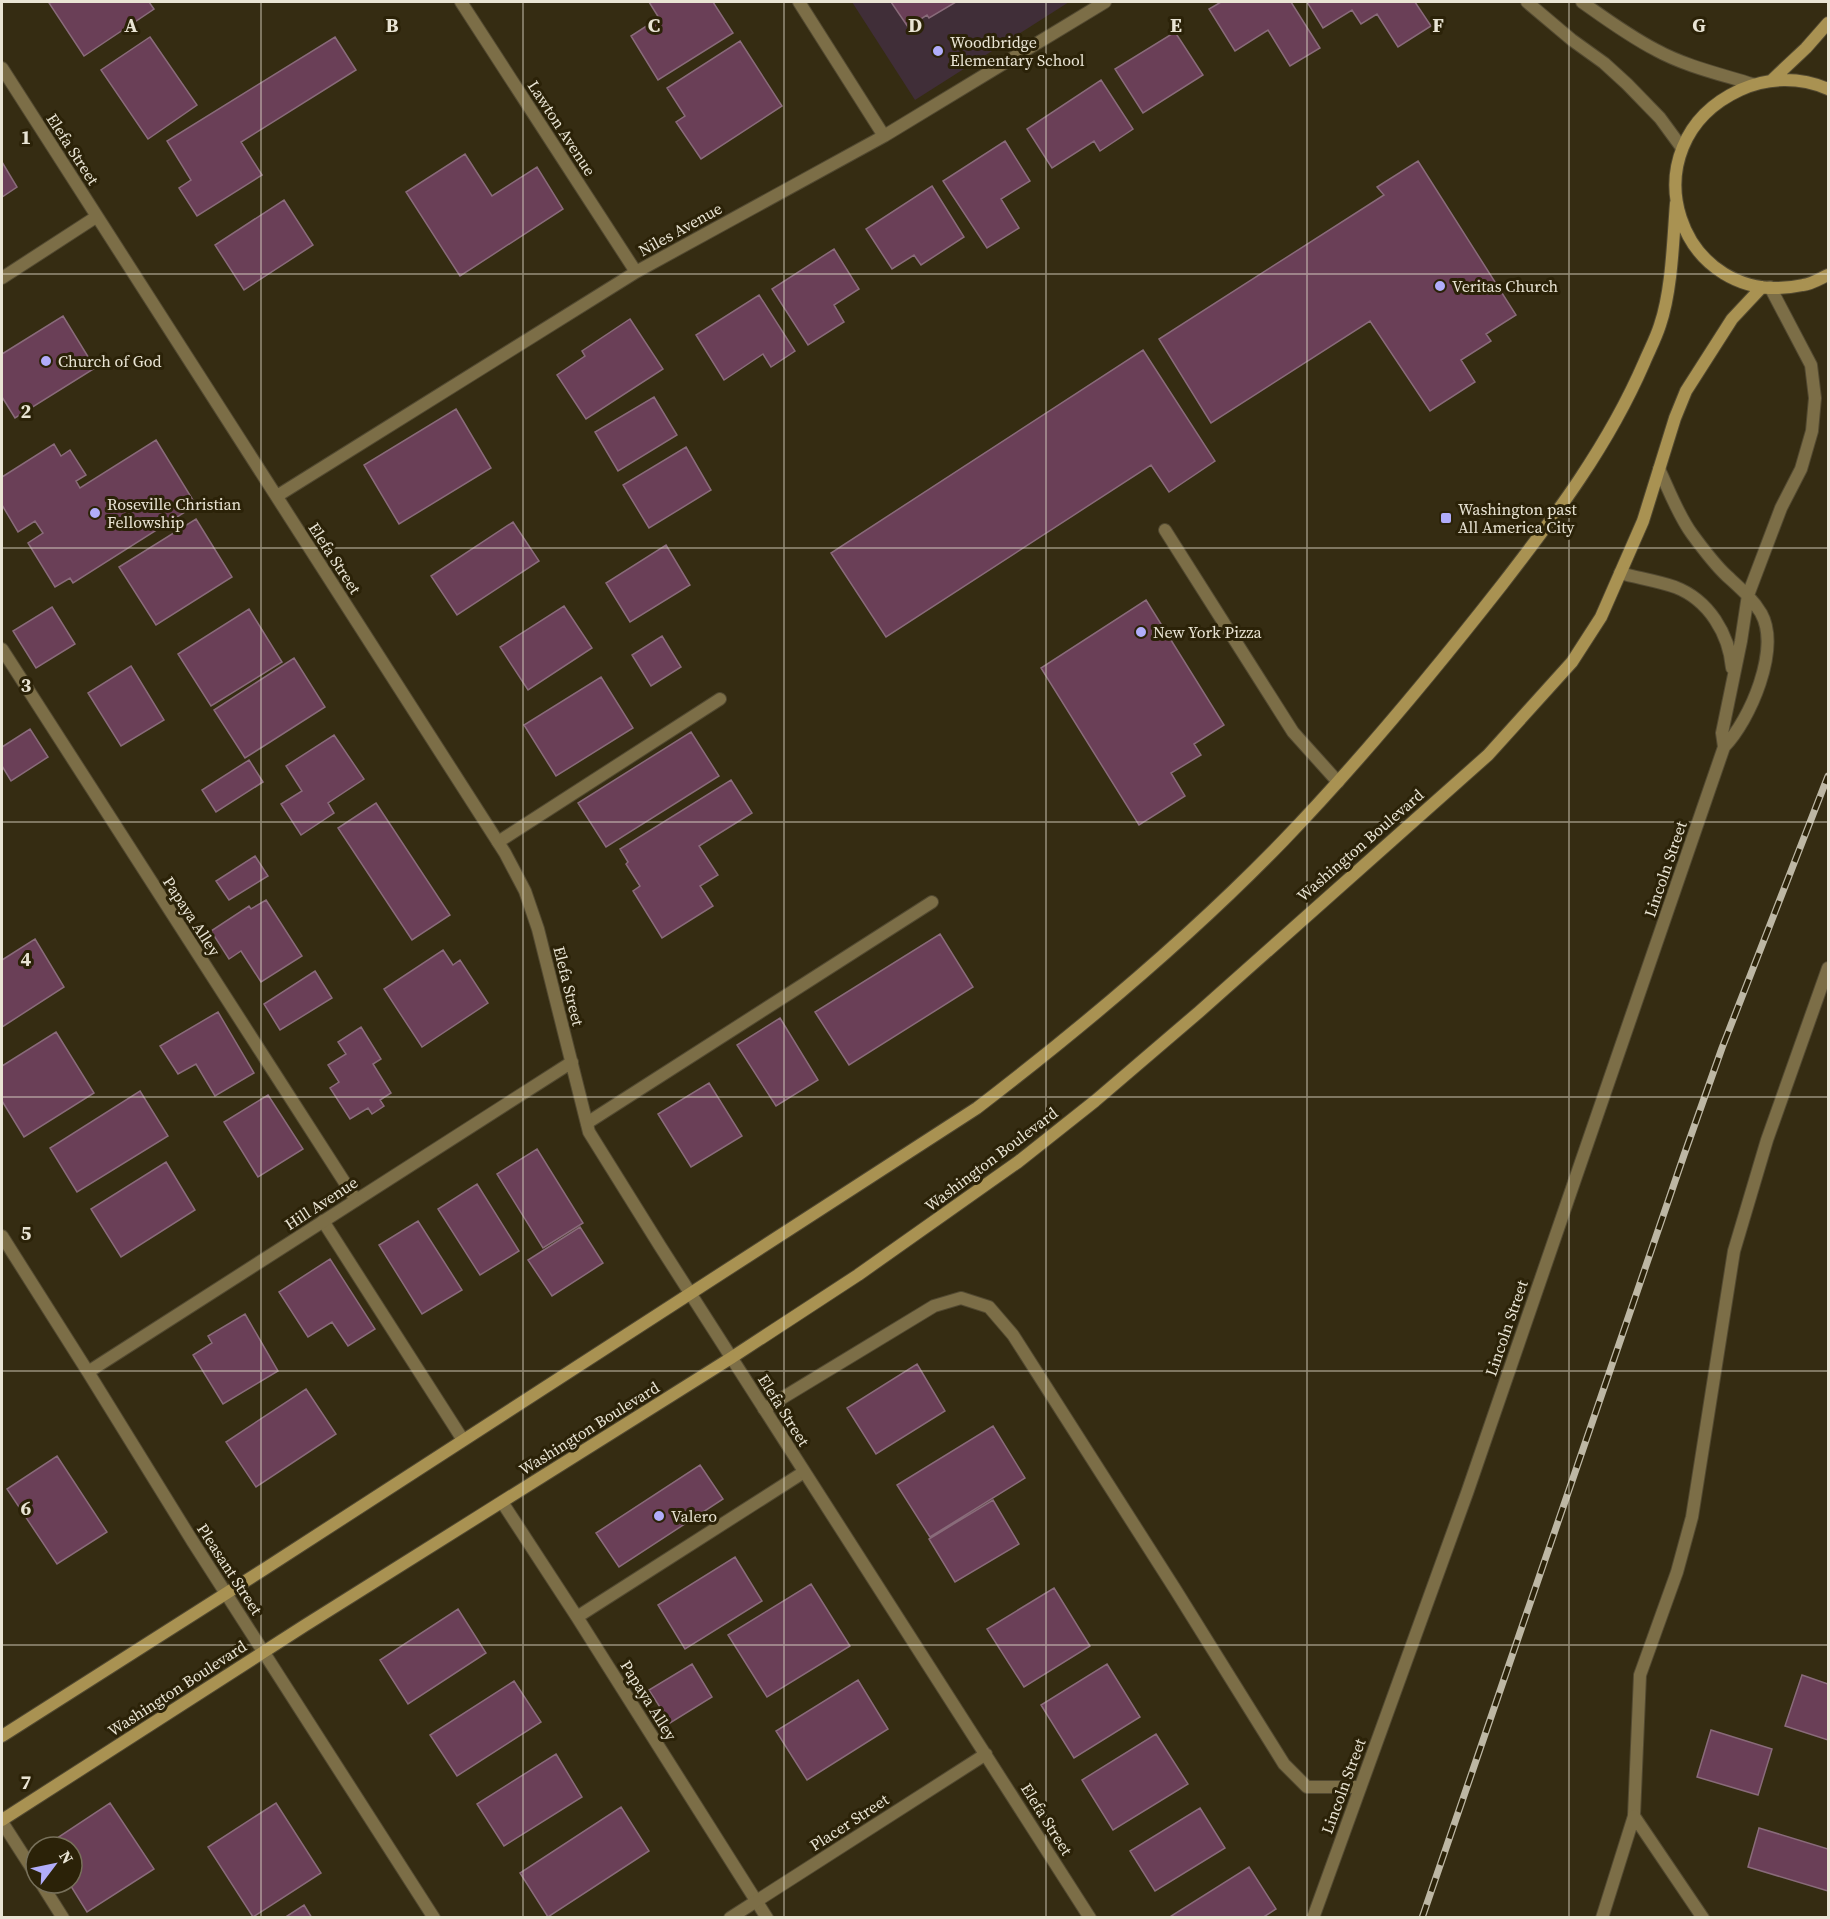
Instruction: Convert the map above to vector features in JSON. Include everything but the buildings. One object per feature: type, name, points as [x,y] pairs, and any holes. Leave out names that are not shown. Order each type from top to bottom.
[{"type":"main road","points":[[1772,80],[1806,48],[1828,22]]},
{"type":"main road","points":[[2,1736],[976,1108],[1060,1045],[1227,895],[1282,842],[1402,710],[1533,545],[1593,461],[1634,387],[1660,324],[1672,258],[1676,175],[1682,148],[1692,130],[1710,109],[1726,96],[1752,84],[1772,80],[1798,81],[1828,89]]},
{"type":"main road","points":[[1676,203],[1687,235],[1708,261],[1736,280],[1766,287],[1804,285],[1828,275]]},
{"type":"main road","name":"Washington Boulevard","points":[[2,1821],[858,1275],[1009,1168],[1095,1101],[1199,1012],[1488,755],[1572,662],[1601,617],[1643,521],[1675,418],[1686,391],[1732,319],[1766,287]]},
{"type":"street","name":"Lawton Avenue","points":[[461,2],[636,272]]},
{"type":"street","points":[[800,2],[884,136]]},
{"type":"street","name":"Niles Avenue","points":[[277,496],[636,272],[884,136],[1105,2]]},
{"type":"street","points":[[1527,2],[1627,84],[1660,118],[1682,148]]},
{"type":"street","points":[[1582,2],[1655,50],[1683,63],[1752,84]]},
{"type":"street","name":"Elefa Street","points":[[2,68],[498,842],[525,891],[538,929],[589,1132],[731,1358],[1090,1917]]},
{"type":"street","points":[[2,278],[96,217]]},
{"type":"street","name":"Lincoln Street","points":[[1724,747],[1722,732],[1748,595],[1781,508],[1801,469],[1812,431],[1815,398],[1811,365],[1766,287]]},
{"type":"street","name":"Lincoln Street","points":[[1313,1917],[1467,1493],[1724,747],[1735,736],[1758,688],[1765,665],[1769,633],[1762,614],[1748,595],[1726,576],[1690,531],[1659,469]]},
{"type":"street","points":[[1165,530],[1293,732],[1338,782]]},
{"type":"street","name":"Lincoln Street","points":[[1620,573],[1677,588],[1702,604],[1720,626],[1731,651],[1733,681]]},
{"type":"street","name":"Papaya Alley","points":[[2,649],[356,1200]]},
{"type":"street","points":[[498,842],[720,699]]},
{"type":"street","points":[[587,1124],[932,902]]},
{"type":"street","points":[[1602,1917],[1634,1816],[1640,1675],[1677,1572],[1692,1517],[1734,1251],[1767,1140],[1828,968]]},
{"type":"street","name":"Hill Avenue","points":[[88,1372],[572,1062]]},
{"type":"street","points":[[323,1221],[462,1440]]},
{"type":"street","name":"Pleasant Street","points":[[2,1236],[225,1593],[434,1917]]},
{"type":"street","points":[[764,1409],[934,1306],[961,1298],[989,1307],[1013,1335],[1284,1764],[1307,1787],[1360,1787]]},
{"type":"street","points":[[577,1617],[804,1472]]},
{"type":"street","name":"Papaya Alley","points":[[502,1502],[767,1917]]},
{"type":"street","name":"Placer Street","points":[[730,1917],[986,1754]]},
{"type":"street","points":[[1634,1816],[1702,1917]]},
{"type":"street","points":[[2,1821],[24,1856]]},
{"type":"street","points":[[49,1895],[63,1917]]},
{"type":"shaded area","name":"Woodbridge Elementary School","points":[[852,2],[1069,2],[915,100]]},
{"type":"railway","points":[[1422,1918],[1722,1048],[1828,776]]},
{"type":"place","name":"Woodbridge Elementary School","points":[[938,51]]},
{"type":"place","name":"Veritas Church","points":[[1440,286]]},
{"type":"place","name":"Church of God","points":[[46,361]]},
{"type":"place","name":"Roseville Christian Fellowship","points":[[95,513]]},
{"type":"place","name":"Washington past All America City","points":[[1446,518]]},
{"type":"place","name":"New York Pizza","points":[[1141,632]]},
{"type":"place","name":"Valero","points":[[659,1516]]}]
